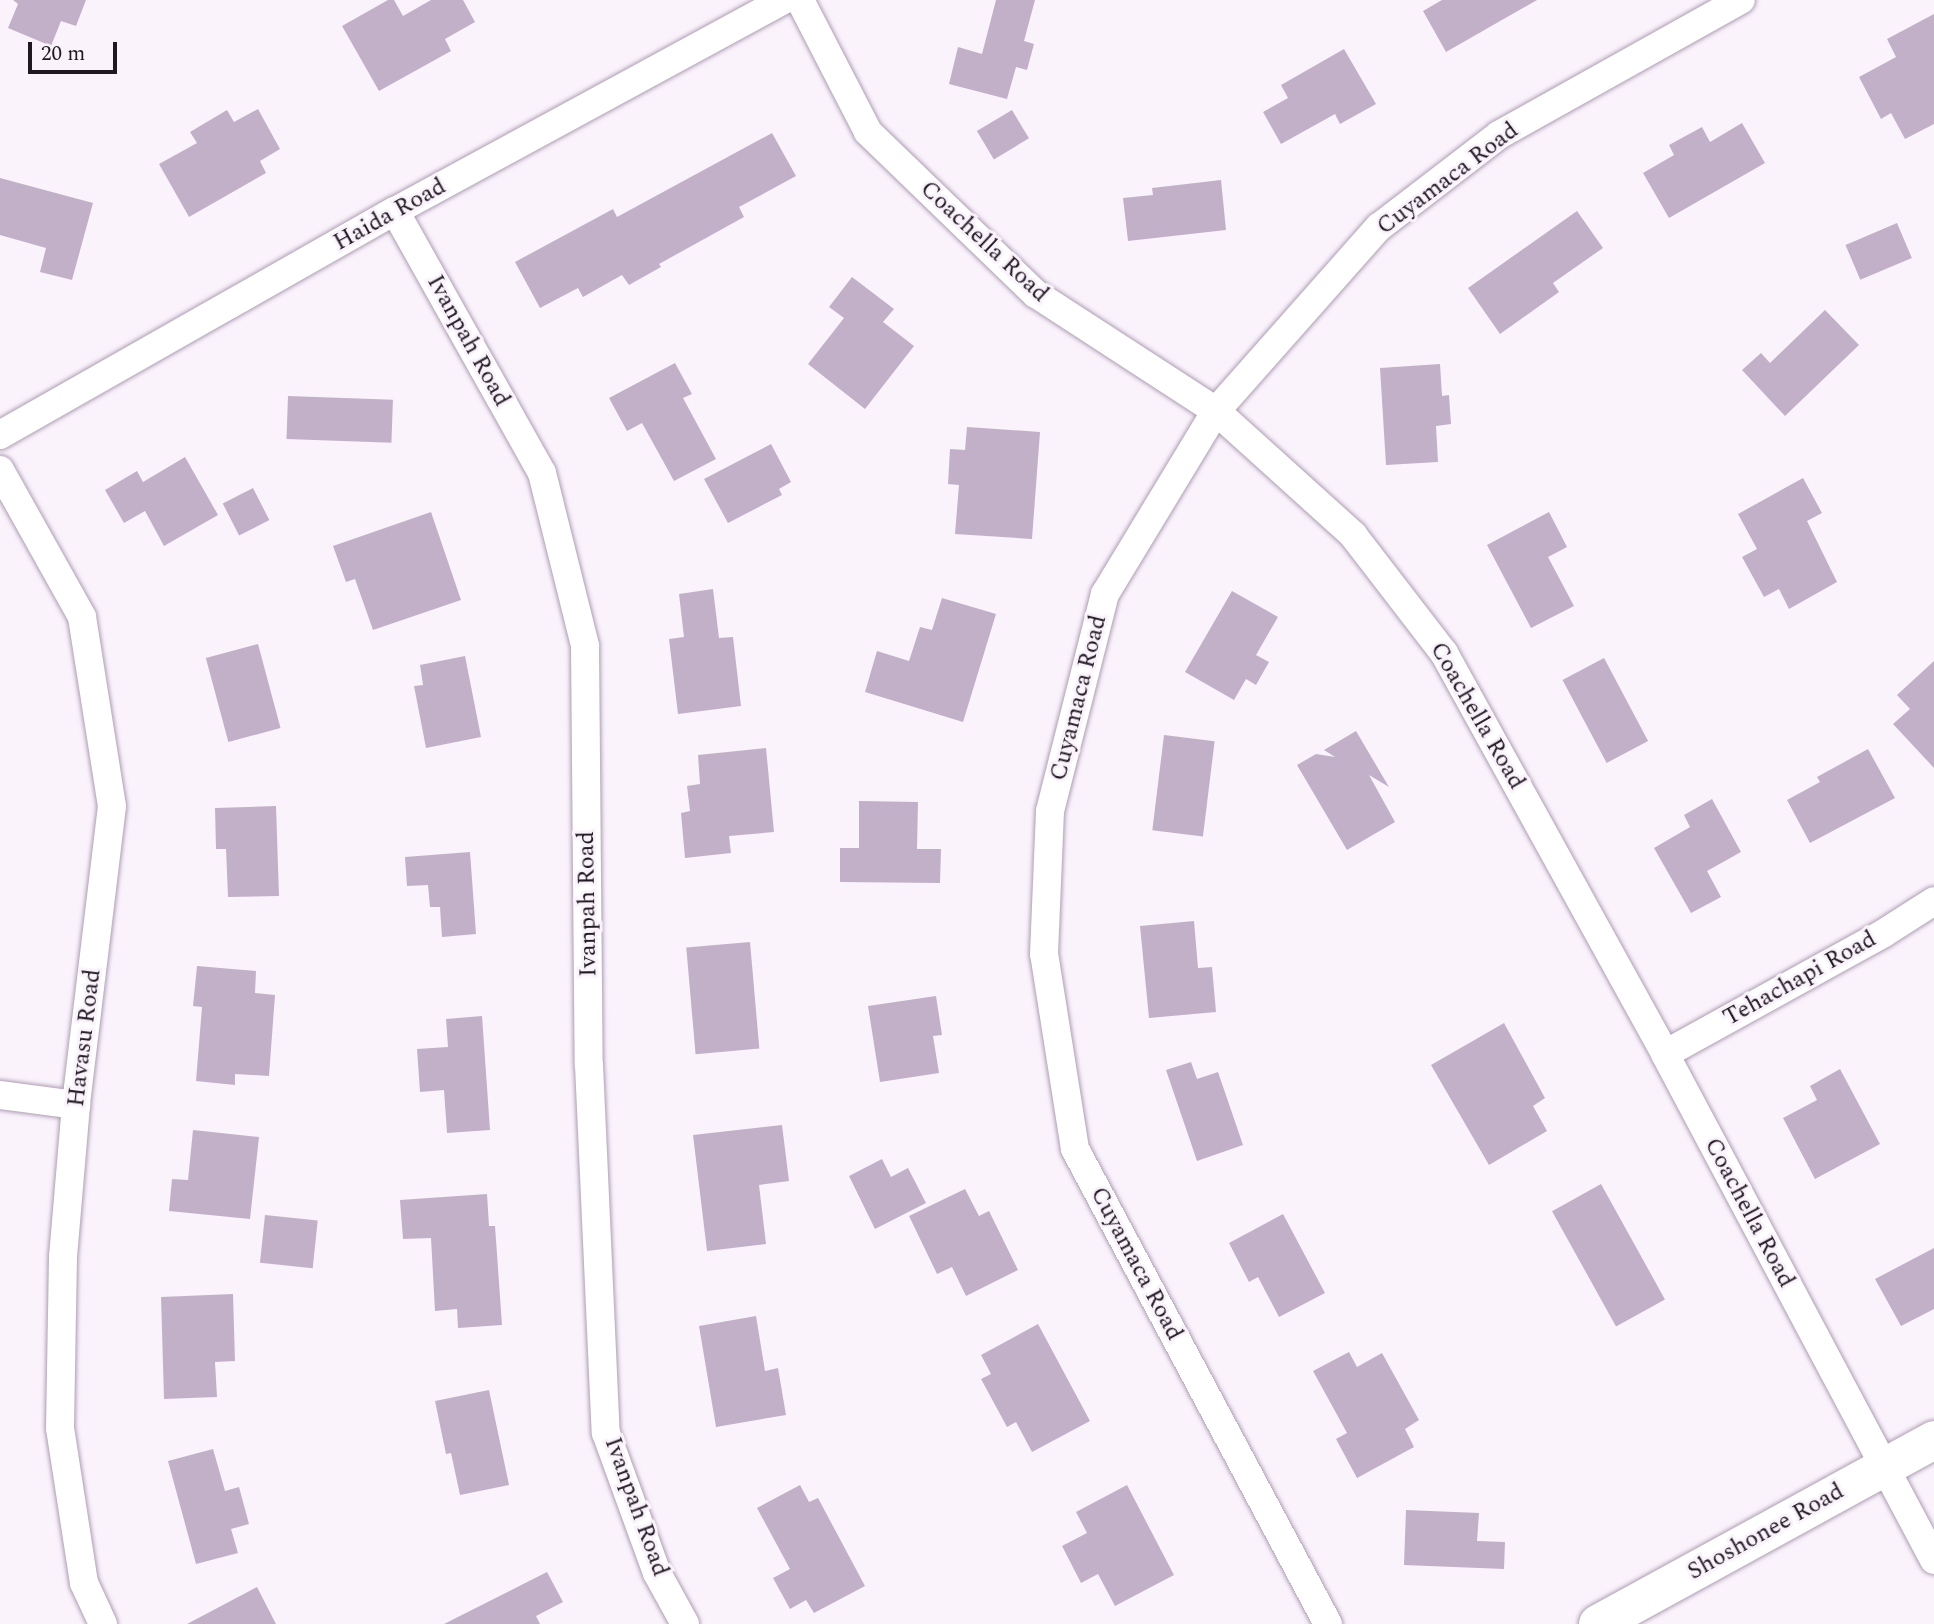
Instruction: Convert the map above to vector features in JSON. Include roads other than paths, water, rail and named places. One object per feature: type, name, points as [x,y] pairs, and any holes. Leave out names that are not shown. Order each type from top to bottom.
[{"type":"street","name":"Haida Road","points":[[0,435],[395,212],[784,0]]},
{"type":"street","name":"Coachella Road","points":[[800,0],[868,132],[1036,294],[1216,411],[1353,535],[1444,653],[1665,1054],[1934,1559]]},
{"type":"street","name":"Cuyamaca Road","points":[[1328,1624],[1075,1149],[1044,954],[1050,811],[1105,594],[1216,411],[1379,227],[1499,135],[1741,0]]},
{"type":"street","name":"Ivanpah Road","points":[[395,212],[542,472],[585,646],[589,1065],[606,1433],[657,1573],[685,1624]]},
{"type":"street","name":"Havasu Road","points":[[0,470],[82,617],[112,806],[76,1105],[63,1256],[60,1428],[84,1583],[103,1624]]},
{"type":"street","name":"Tehachapi Road","points":[[1665,1054],[1884,933],[1934,901]]},
{"type":"street","points":[[0,1095],[76,1105]]},
{"type":"street","name":"Shoshonee Road","points":[[1598,1624],[1934,1440]]}]
